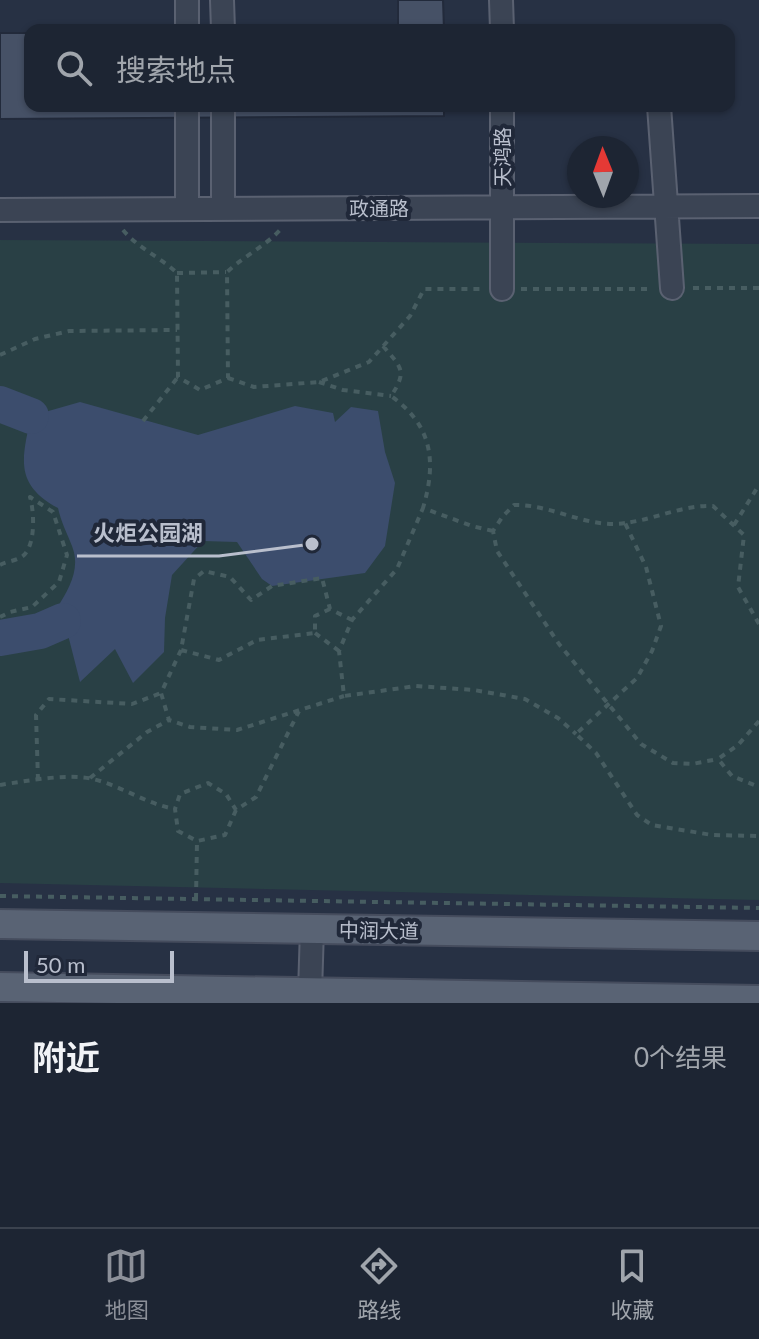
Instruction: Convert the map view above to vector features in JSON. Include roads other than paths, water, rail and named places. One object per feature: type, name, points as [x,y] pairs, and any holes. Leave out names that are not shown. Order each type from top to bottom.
[{"type":"main road","name":"中润大道","points":[[0,924],[196,913],[312,929],[759,936]]},
{"type":"main road","points":[[0,987],[759,1000]]},
{"type":"street","points":[[187,0],[187,24]]},
{"type":"street","points":[[222,0],[223,24]]},
{"type":"street","points":[[501,0],[502,24]]},
{"type":"street","points":[[187,112],[187,209]]},
{"type":"street","points":[[223,112],[223,209]]},
{"type":"street","name":"天鸿路","points":[[502,112],[502,289]]},
{"type":"street","points":[[659,112],[672,288]]},
{"type":"street","name":"政通路","points":[[0,210],[759,206]]},
{"type":"street","points":[[310,992],[312,929]]},
{"type":"water","points":[[80,402],[198,435],[295,406],[333,413],[335,422],[351,407],[378,411],[385,452],[395,483],[385,546],[365,573],[272,586],[262,579],[237,542],[203,541],[172,575],[165,618],[164,652],[133,683],[115,649],[80,682],[67,631],[57,608],[74,571],[72,546],[58,508],[34,490],[28,480],[24,458],[31,416]]},
{"type":"waterway","points":[[0,404],[31,416]]},
{"type":"waterway","points":[[0,638],[40,631],[63,621]]},
{"type":"place","name":"火炬公园湖","points":[[312,544]]}]
